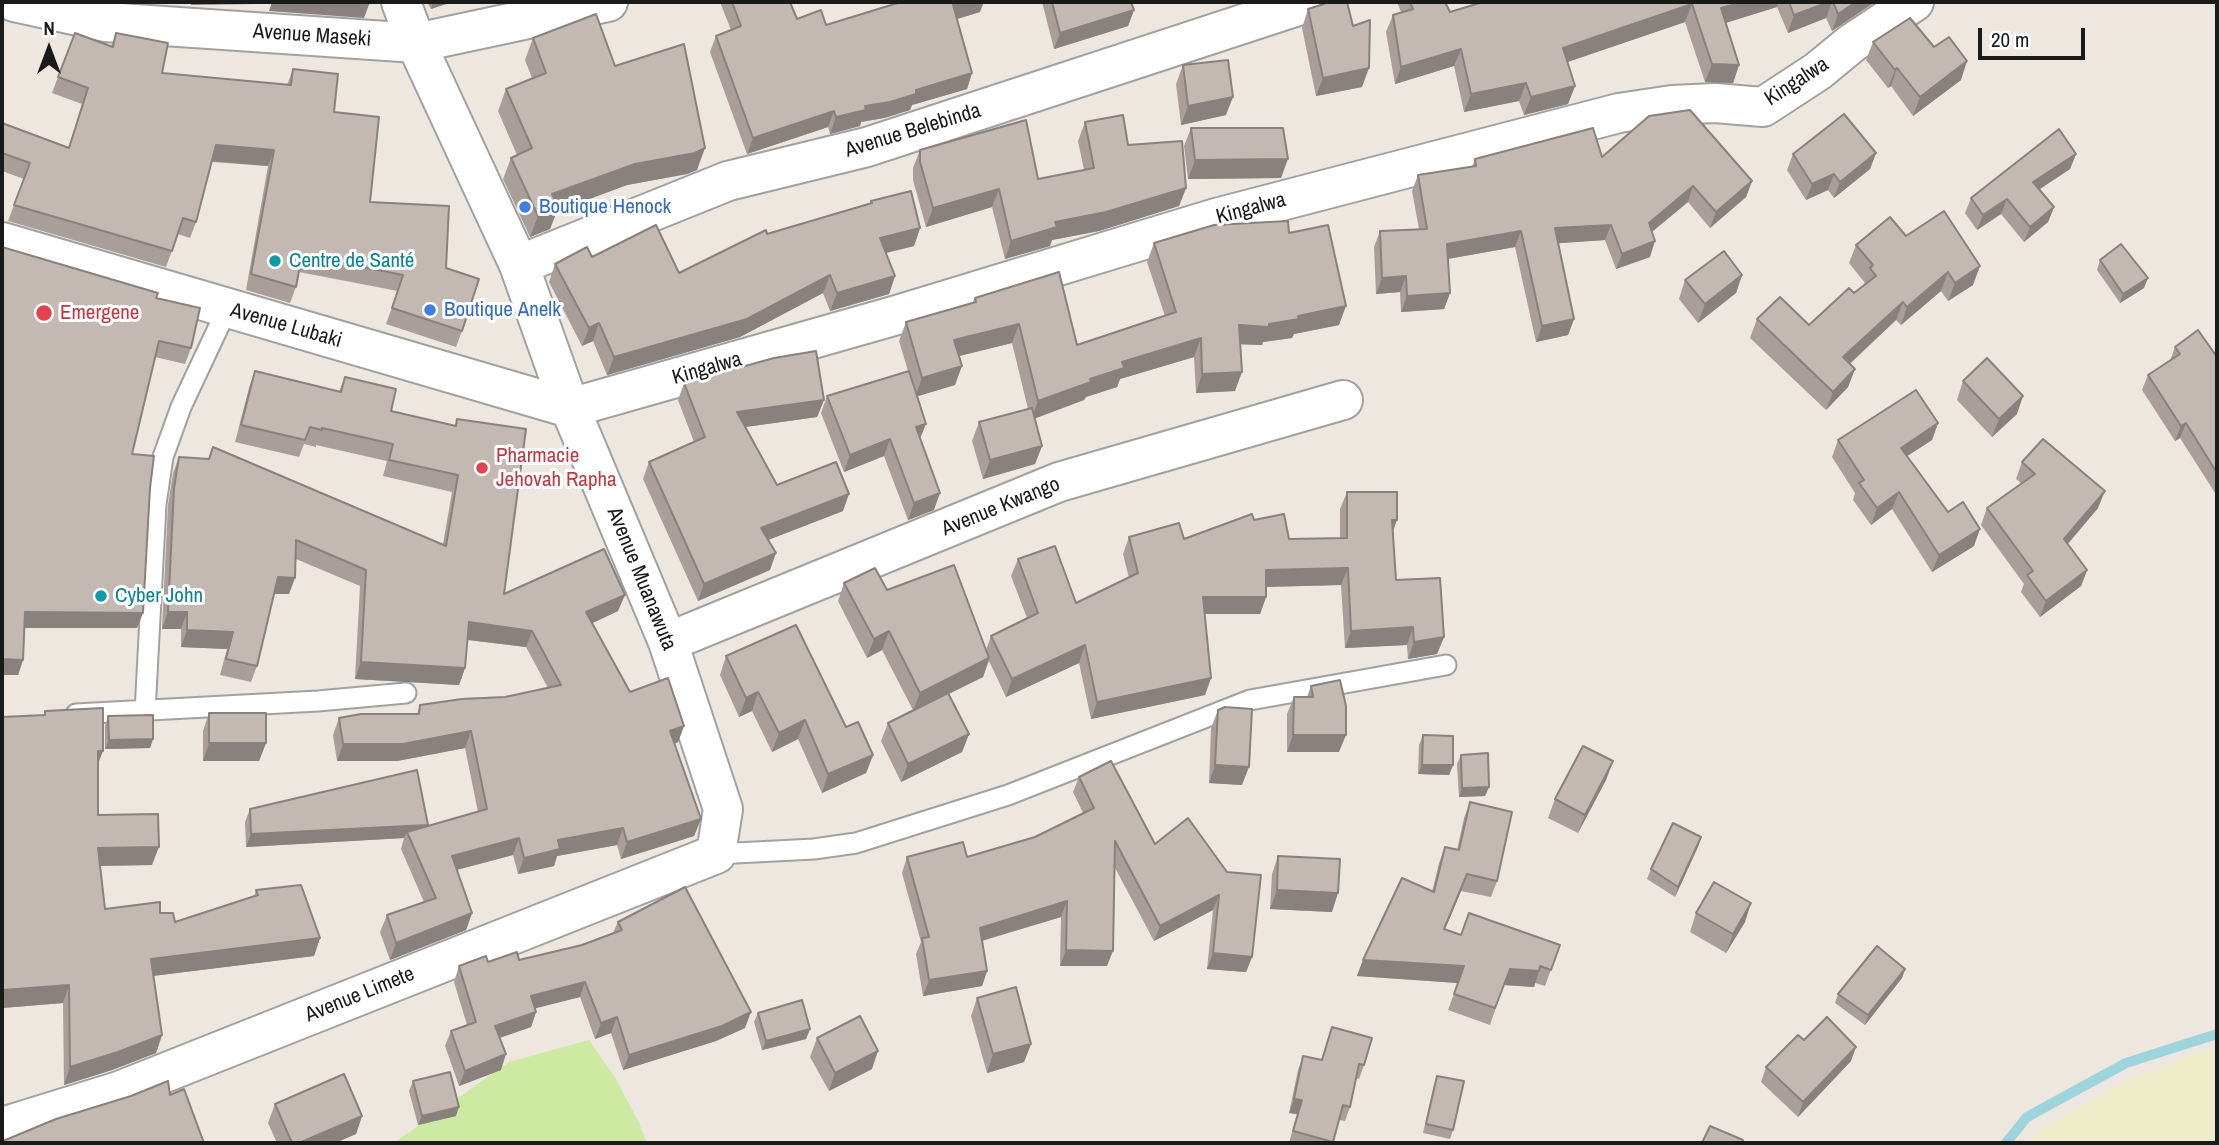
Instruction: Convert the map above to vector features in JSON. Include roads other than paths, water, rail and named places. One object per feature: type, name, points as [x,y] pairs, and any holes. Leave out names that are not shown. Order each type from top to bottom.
[{"type":"street","name":"Avenue Maseki","points":[[14,2],[105,22],[416,43],[608,2]]},
{"type":"street","name":"Avenue Muanawuta","points":[[401,2],[416,43],[519,265],[570,408],[668,642],[723,809],[716,854]]},
{"type":"street","name":"Avenue Belebinda","points":[[519,265],[728,181],[867,147],[1310,2]]},
{"type":"street","name":"Kingalwa","points":[[570,408],[897,315],[1216,218],[1619,113],[1672,105],[1715,103],[1763,107],[1914,2]]},
{"type":"street","name":"Avenue Lubaki","points":[[2,242],[570,408]]},
{"type":"street","name":"Avenue Kwango","points":[[668,642],[1059,482],[1343,400]]},
{"type":"street","name":"Avenue Limete","points":[[2,1127],[119,1091],[716,854]]},
{"type":"lane","points":[[145,712],[156,504],[163,457],[181,407],[227,309]]},
{"type":"lane","points":[[716,854],[814,849],[856,843],[1008,795],[1250,700],[1446,665]]},
{"type":"lane","points":[[54,715],[145,712],[406,693]]},
{"type":"waterway","points":[[2006,1143],[2027,1117],[2126,1063],[2217,1034]]},
{"type":"place","name":"Boutique Henock","points":[[525,207]]},
{"type":"place","name":"Centre de Santé","points":[[275,261]]},
{"type":"place","name":"Boutique Anelk","points":[[430,310]]},
{"type":"place","name":"Emergene","points":[[44,313]]},
{"type":"place","name":"Pharmacie Jehovah Rapha","points":[[482,468]]},
{"type":"place","name":"Cyber John","points":[[101,596]]}]
